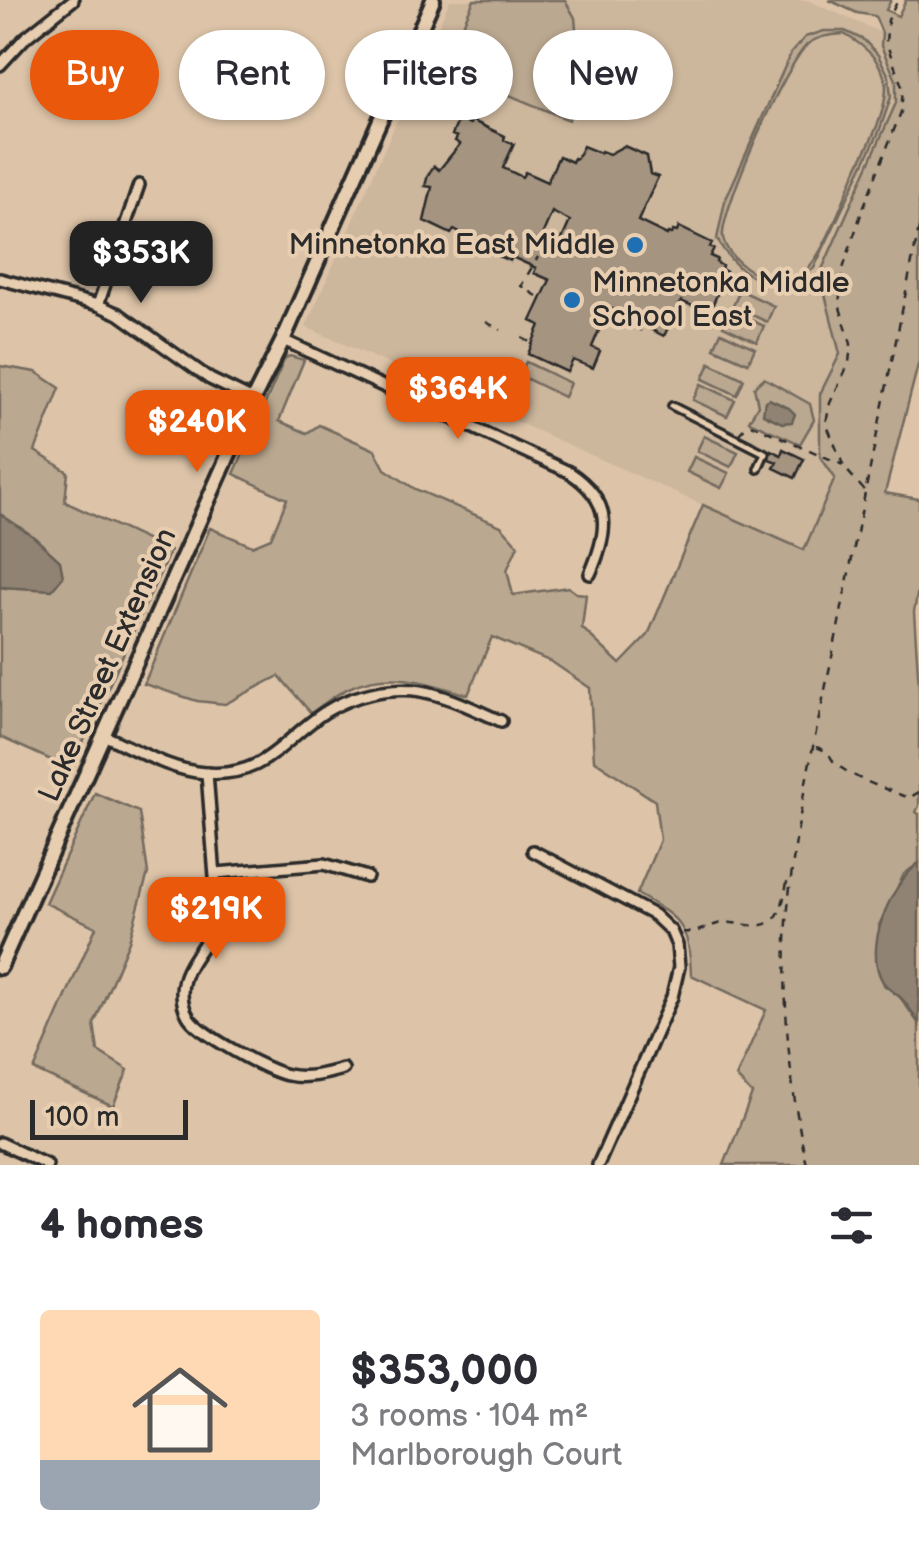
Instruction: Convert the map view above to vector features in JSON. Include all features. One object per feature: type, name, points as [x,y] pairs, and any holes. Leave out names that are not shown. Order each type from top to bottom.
[{"type":"street","points":[[0,63],[73,0]]},
{"type":"street","name":"Lake Street Extension","points":[[0,967],[433,0]]},
{"type":"street","points":[[98,305],[138,185]]},
{"type":"street","points":[[0,279],[119,314],[210,379],[253,400]]},
{"type":"street","points":[[283,340],[570,472],[584,482],[598,502],[605,526],[590,574]]},
{"type":"street","points":[[103,735],[170,764],[207,773],[231,771],[269,758],[325,712],[380,692],[420,691],[501,721]]},
{"type":"street","points":[[207,773],[218,916],[216,927],[185,976],[182,990],[188,1016],[207,1034],[286,1075],[306,1077],[343,1069]]},
{"type":"street","points":[[533,851],[654,914],[663,920],[678,946],[680,958],[672,997],[598,1165]]},
{"type":"street","points":[[216,873],[324,864],[367,876]]},
{"type":"street","points":[[0,1144],[47,1165]]},
{"type":"lane","points":[[672,406],[765,453],[758,469]]},
{"type":"path","points":[[865,491],[843,466],[826,422],[830,403],[849,363],[852,344],[839,304],[843,269],[901,112],[902,90],[886,42],[888,20],[898,0]]},
{"type":"path","points":[[808,1165],[792,1082],[787,1024],[787,946],[793,873],[814,746],[919,228]]},
{"type":"path","points":[[455,250],[462,234]]},
{"type":"path","points":[[516,292],[538,258]]},
{"type":"path","points":[[521,286],[538,296]]},
{"type":"path","points":[[486,322],[501,330]]},
{"type":"path","points":[[522,338],[530,342]]},
{"type":"path","points":[[734,438],[748,424],[753,425],[843,466]]},
{"type":"path","points":[[814,746],[830,753],[838,766],[884,788],[909,798],[919,792]]},
{"type":"path","points":[[671,931],[700,932],[720,923],[767,925],[779,913],[788,877],[793,873]]},
{"type":"shaded area","name":"Minnetonka Middle School East","points":[[450,0],[807,0],[882,33],[881,46],[896,80],[896,103],[820,273],[840,354],[820,394],[820,455],[836,477],[803,550],[306,327],[397,120],[513,120],[513,30],[437,30]]},
{"type":"shaded area","points":[[474,0],[565,0],[575,18],[576,30],[533,30],[533,105],[513,97],[513,30],[461,30]]},
{"type":"shaded area","points":[[829,0],[891,0],[886,10],[898,16],[906,0],[919,0],[919,361],[885,493],[919,499],[919,584],[914,612],[919,688],[919,863],[904,874],[879,925],[884,985],[900,997],[919,1024],[919,1165],[724,1165],[752,1094],[736,1077],[766,1010],[691,975],[688,944],[679,924],[637,894],[660,840],[655,801],[594,760],[590,688],[552,662],[492,637],[468,695],[410,680],[380,679],[346,689],[311,713],[279,676],[225,704],[197,701],[144,684],[210,528],[252,546],[271,538],[287,499],[234,474],[285,358],[290,356],[304,360],[279,421],[307,433],[319,425],[375,450],[385,469],[415,489],[501,526],[518,545],[507,570],[513,595],[568,587],[586,594],[582,628],[620,664],[648,635],[703,505],[804,550],[835,478],[820,456],[820,394],[840,354],[820,274],[896,103],[896,80],[881,46],[882,33],[875,16],[857,13]]},
{"type":"shaded area","points":[[824,31],[845,31],[864,40],[889,76],[891,97],[879,132],[814,268],[800,278],[773,283],[747,273],[717,239],[725,201],[791,53],[805,37]],"holes":[[[844,34],[865,49],[881,68],[886,85],[879,122],[826,241],[811,265],[790,278],[766,278],[740,263],[725,245],[725,223],[732,200],[771,106],[798,56],[820,38]]]},
{"type":"shaded area","points":[[740,290],[774,306],[767,322],[733,306]]},
{"type":"shaded area","points":[[731,311],[764,326],[757,342],[723,326]]},
{"type":"shaded area","points":[[721,332],[755,348],[748,363],[714,348]]},
{"type":"shaded area","points":[[526,362],[570,383],[564,397],[519,375]]},
{"type":"shaded area","points":[[710,363],[744,379],[737,395],[703,379]]},
{"type":"shaded area","points":[[0,366],[36,372],[60,388],[35,451],[68,472],[65,502],[170,551],[71,769],[0,737],[0,587],[6,588],[34,537],[0,514]]},
{"type":"shaded area","points":[[764,378],[810,404],[814,420],[800,444],[749,421],[758,405],[754,387]]},
{"type":"shaded area","points":[[701,384],[735,400],[727,416],[693,400]]},
{"type":"shaded area","points":[[769,399],[795,414],[792,422],[782,423],[763,414]]},
{"type":"shaded area","points":[[704,436],[738,452],[731,467],[697,451]]},
{"type":"shaded area","points":[[694,457],[729,473],[721,488],[687,472]]},
{"type":"shaded area","points":[[0,514],[60,561],[63,577],[52,590],[0,587]]},
{"type":"shaded area","points":[[95,793],[139,812],[148,873],[129,941],[94,1024],[98,1051],[128,1070],[113,1106],[34,1070],[96,927],[45,903]]},
{"type":"shaded area","points":[[919,863],[919,1024],[904,1001],[883,982],[876,952],[890,901]]},
{"type":"building","name":"Minnetonka East Middle","points":[[459,120],[470,124],[471,120],[505,136],[504,140],[514,144],[503,168],[547,182],[559,156],[572,162],[583,146],[609,154],[624,146],[647,156],[650,174],[658,177],[638,221],[667,235],[677,232],[679,227],[712,243],[710,256],[727,272],[712,306],[706,303],[702,310],[681,301],[664,336],[642,325],[640,330],[630,325],[632,319],[612,309],[592,347],[600,351],[593,368],[573,360],[567,372],[528,354],[540,325],[531,321],[550,280],[534,273],[536,268],[488,252],[490,247],[424,221],[432,187],[425,186],[428,175],[434,166],[439,170],[460,144],[455,141],[457,137],[452,135]],"holes":[[[552,212],[570,221],[555,255],[537,247]]]},
{"type":"building","points":[[783,449],[804,459],[795,478],[774,468],[777,462],[769,459],[771,450],[781,455]]},
{"type":"place","name":"Minnetonka East Middle","points":[[635,245]]},
{"type":"place","name":"Minnetonka Middle School East","points":[[572,300]]}]
